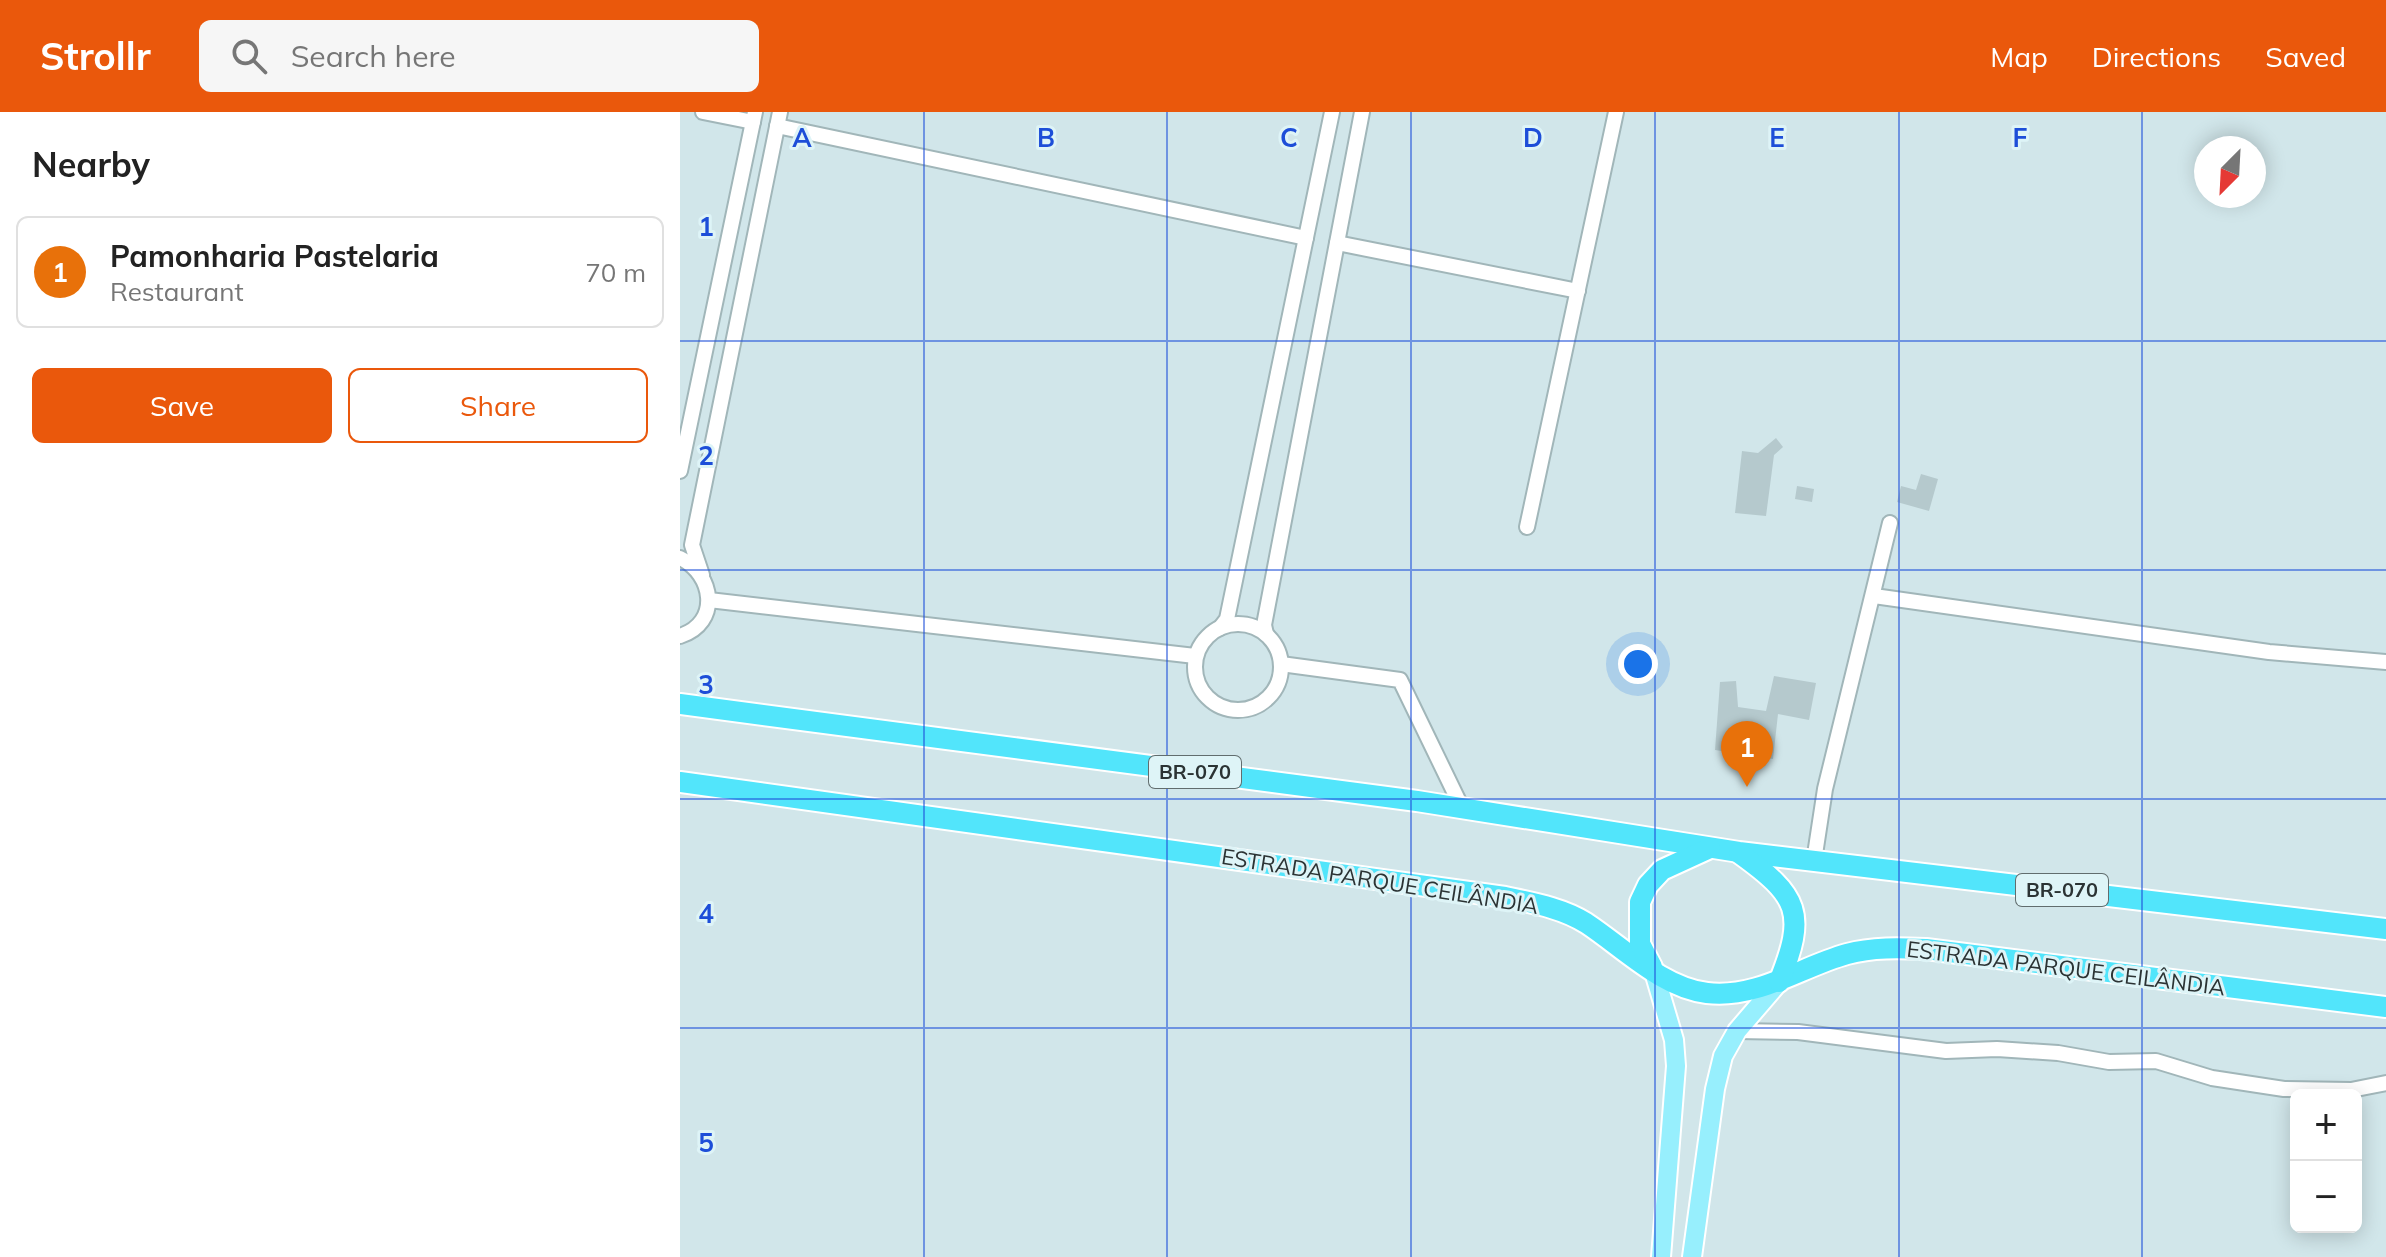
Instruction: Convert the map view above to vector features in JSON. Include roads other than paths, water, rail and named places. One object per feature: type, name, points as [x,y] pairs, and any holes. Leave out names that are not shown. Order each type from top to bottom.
[{"type":"highway","name":"BR-070","points":[[682,705],[1462,808],[1739,852],[2386,929]]},
{"type":"highway","name":"ESTRADA PARQUE CEILÂNDIA","points":[[680,782],[1505,897],[1547,906],[1583,921],[1654,972],[1702,992],[1725,994],[1779,982],[1847,954],[1889,947],[1926,949],[2386,1007]]},
{"type":"highway","points":[[1654,972],[1640,944],[1640,902],[1648,885],[1662,870],[1710,848]]},
{"type":"highway","points":[[1739,852],[1769,874],[1786,892],[1794,911],[1796,931],[1779,982]]},
{"type":"main road","points":[[1654,972],[1674,1040],[1676,1066],[1661,1257]]},
{"type":"main road","points":[[1692,1257],[1715,1089],[1723,1056],[1737,1031],[1779,982]]},
{"type":"street","points":[[680,471],[754,117],[703,112]]},
{"type":"street","points":[[1220,628],[1239,623],[1253,626],[1276,645],[1281,664],[1277,686],[1269,698],[1258,706],[1230,710],[1216,705],[1205,696],[1198,684],[1194,670],[1195,656],[1201,643],[1227,619],[1332,112]]},
{"type":"street","points":[[1266,634],[1264,625],[1362,112]]},
{"type":"street","points":[[1527,527],[1616,112]]},
{"type":"street","points":[[680,636],[698,625],[709,600],[692,545],[778,119],[1306,238]]},
{"type":"street","points":[[1337,243],[1578,291]]},
{"type":"street","points":[[1814,861],[1825,789],[1890,523]]},
{"type":"street","points":[[680,558],[693,565],[702,575]]},
{"type":"street","points":[[1874,596],[2269,652],[2386,662]]},
{"type":"street","points":[[709,600],[1195,656]]},
{"type":"street","points":[[1281,664],[1400,680],[1462,808]]},
{"type":"street","points":[[1737,1031],[1798,1032],[1946,1051],[1997,1049],[2058,1053],[2109,1062],[2156,1061],[2212,1078],[2284,1089],[2351,1090],[2386,1083]]},
{"type":"place","name":"Pamonharia Pastelaria","points":[[1747,787]]}]
